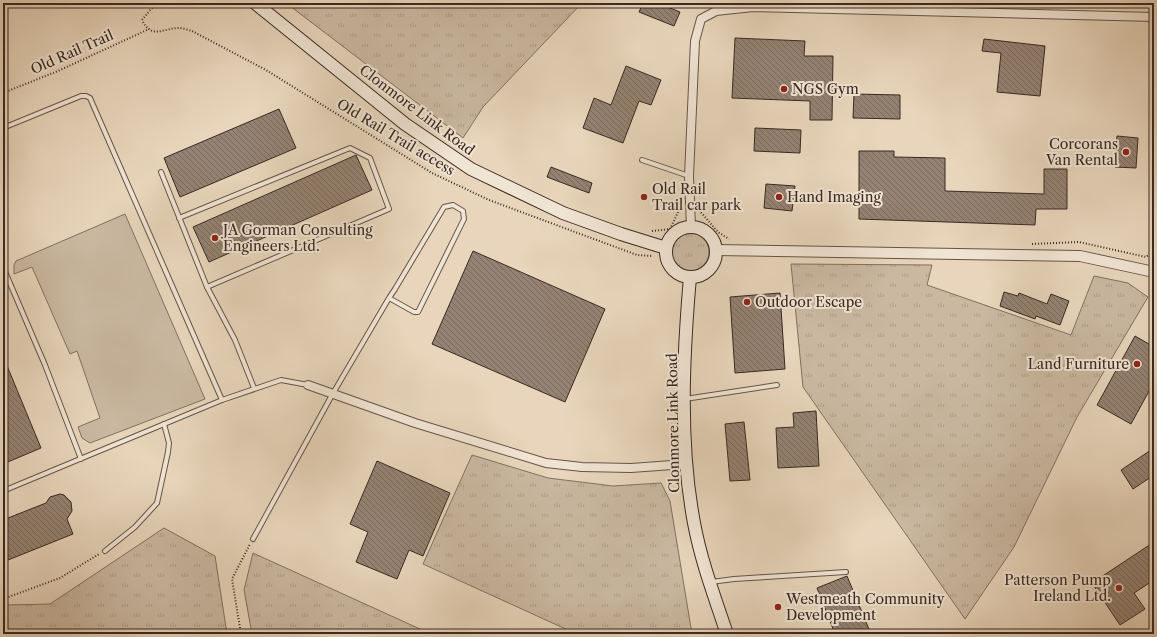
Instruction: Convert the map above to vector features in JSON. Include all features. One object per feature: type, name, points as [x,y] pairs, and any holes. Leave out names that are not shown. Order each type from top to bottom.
[{"type":"main road","name":"Clonmore Link Road","points":[[255,3],[405,124],[471,169],[563,213],[666,252]]},
{"type":"main road","points":[[691,227],[699,228],[711,236],[716,250],[712,266],[706,272],[698,276],[690,277],[674,271],[669,265],[666,252],[672,235],[684,228],[691,227]]},
{"type":"main road","name":"Clonmore Link Road","points":[[690,277],[684,399],[686,464],[694,525],[710,582],[727,634]]},
{"type":"street","points":[[691,227],[689,176],[695,41],[701,19],[716,10],[753,7],[1154,17]]},
{"type":"street","points":[[716,250],[1080,256],[1154,272]]},
{"type":"street","points":[[308,386],[484,445],[546,463],[582,467],[630,468],[686,464]]},
{"type":"lane","points":[[3,128],[81,96],[90,98],[222,400]]},
{"type":"lane","points":[[179,218],[350,148],[370,158],[389,209],[207,286]]},
{"type":"lane","points":[[642,160],[689,176]]},
{"type":"lane","points":[[160,172],[207,286],[235,340],[254,388]]},
{"type":"lane","points":[[253,539],[332,395],[389,298],[444,207],[453,205],[463,211],[464,219],[418,312],[414,312],[389,298]]},
{"type":"lane","points":[[3,267],[45,365],[80,459]]},
{"type":"lane","points":[[3,491],[254,388],[281,380],[308,386]]},
{"type":"lane","points":[[684,399],[777,385]]},
{"type":"lane","points":[[105,551],[135,527],[157,502],[168,452],[168,443],[164,424]]},
{"type":"lane","points":[[710,582],[734,578],[846,572]]},
{"type":"path","points":[[3,4],[13,3]]},
{"type":"path","points":[[64,3],[135,3]]},
{"type":"path","points":[[148,29],[142,20],[156,3]]},
{"type":"path","name":"Old Rail Trail access","points":[[148,29],[155,32],[178,28],[192,31],[219,44],[266,70],[432,173],[489,200],[636,255],[666,252]]},
{"type":"path","name":"Old Rail Trail","points":[[3,93],[58,71],[148,29]]},
{"type":"path","points":[[241,634],[232,579],[253,539]]},
{"type":"path","points":[[3,599],[60,578],[105,551]]},
{"type":"green space","points":[[286,3],[582,3],[483,107],[463,138]]},
{"type":"green space","points":[[125,214],[205,399],[90,443],[82,438],[78,427],[100,418],[77,351],[70,354],[32,267],[14,274],[14,265],[16,261]]},
{"type":"green space","points":[[686,233],[694,233],[704,238],[708,245],[708,259],[704,266],[694,271],[686,271],[676,266],[674,263],[671,256],[671,248],[676,238],[679,236]]},
{"type":"green space","points":[[791,264],[932,265],[927,285],[1071,335],[1094,276],[1128,283],[1148,297],[1077,417],[1014,547],[965,619],[803,387]]},
{"type":"green space","points":[[472,455],[548,478],[613,486],[661,483],[670,501],[692,634],[569,634],[570,631],[423,564]]},
{"type":"green space","points":[[164,528],[215,556],[227,634],[3,634],[3,608],[7,605],[50,604]]},
{"type":"green space","points":[[253,553],[431,634],[252,634],[244,590]]},
{"type":"building","points":[[643,3],[658,3],[680,12],[674,26],[639,12]]},
{"type":"building","points":[[735,38],[805,41],[804,56],[833,56],[832,120],[810,120],[810,101],[732,98]]},
{"type":"building","points":[[984,39],[1045,46],[1040,96],[997,92],[1001,53],[982,51]]},
{"type":"building","points":[[626,66],[661,80],[651,105],[639,101],[623,143],[583,128],[594,98],[611,105]]},
{"type":"building","points":[[854,94],[900,95],[900,119],[853,118]]},
{"type":"building","points":[[279,109],[296,148],[180,197],[164,158]]},
{"type":"building","points":[[755,128],[801,130],[800,153],[754,151]]},
{"type":"building","name":"Corcorans Van Rental","points":[[1117,136],[1138,138],[1136,168],[1115,167]]},
{"type":"building","points":[[859,151],[894,151],[894,157],[945,158],[945,191],[1044,194],[1044,169],[1067,169],[1067,209],[1036,209],[1035,225],[859,219]]},
{"type":"building","points":[[356,155],[372,190],[209,262],[193,227]]},
{"type":"building","points":[[551,167],[592,183],[589,193],[547,177]]},
{"type":"building","name":"Hand Imaging","points":[[766,184],[795,186],[792,211],[764,208]]},
{"type":"building","points":[[473,251],[605,309],[565,402],[432,344]]},
{"type":"building","points":[[1004,292],[1018,296],[1019,293],[1047,304],[1051,294],[1069,301],[1060,325],[1036,316],[1035,319],[1000,306]]},
{"type":"building","points":[[780,293],[785,369],[735,373],[730,297]]},
{"type":"building","name":"Land Furniture","points":[[1135,336],[1154,347],[1154,382],[1131,424],[1097,405]]},
{"type":"building","points":[[3,356],[41,448],[3,464]]},
{"type":"building","points":[[816,411],[819,466],[778,468],[776,428],[794,427],[793,413]]},
{"type":"building","points":[[744,422],[750,480],[730,481],[725,424]]},
{"type":"building","points":[[1154,448],[1154,475],[1133,489],[1121,470]]},
{"type":"building","points":[[377,461],[450,493],[423,556],[409,550],[397,579],[356,562],[368,532],[350,524]]},
{"type":"building","points":[[60,494],[64,495],[71,502],[72,511],[67,519],[73,534],[3,562],[3,520],[46,503],[50,497]]},
{"type":"building","name":"Patterson Pump Ireland Ltd.","points":[[1154,542],[1154,580],[1134,593],[1145,609],[1120,625],[1092,583]]},
{"type":"building","points":[[847,576],[871,634],[835,634],[817,588]]},
{"type":"place","name":"NGS Gym","points":[[784,89]]},
{"type":"place","name":"Corcorans Van Rental","points":[[1126,152]]},
{"type":"place","name":"Old Rail Trail car park","points":[[644,197]]},
{"type":"place","name":"Hand Imaging","points":[[779,197]]},
{"type":"place","name":"JA Gorman Consulting Engineers Ltd.","points":[[215,238]]},
{"type":"place","name":"Outdoor Escape","points":[[747,302]]},
{"type":"place","name":"Land Furniture","points":[[1137,364]]},
{"type":"place","name":"Patterson Pump Ireland Ltd.","points":[[1119,588]]},
{"type":"place","name":"Westmeath Community Development","points":[[778,607]]}]
